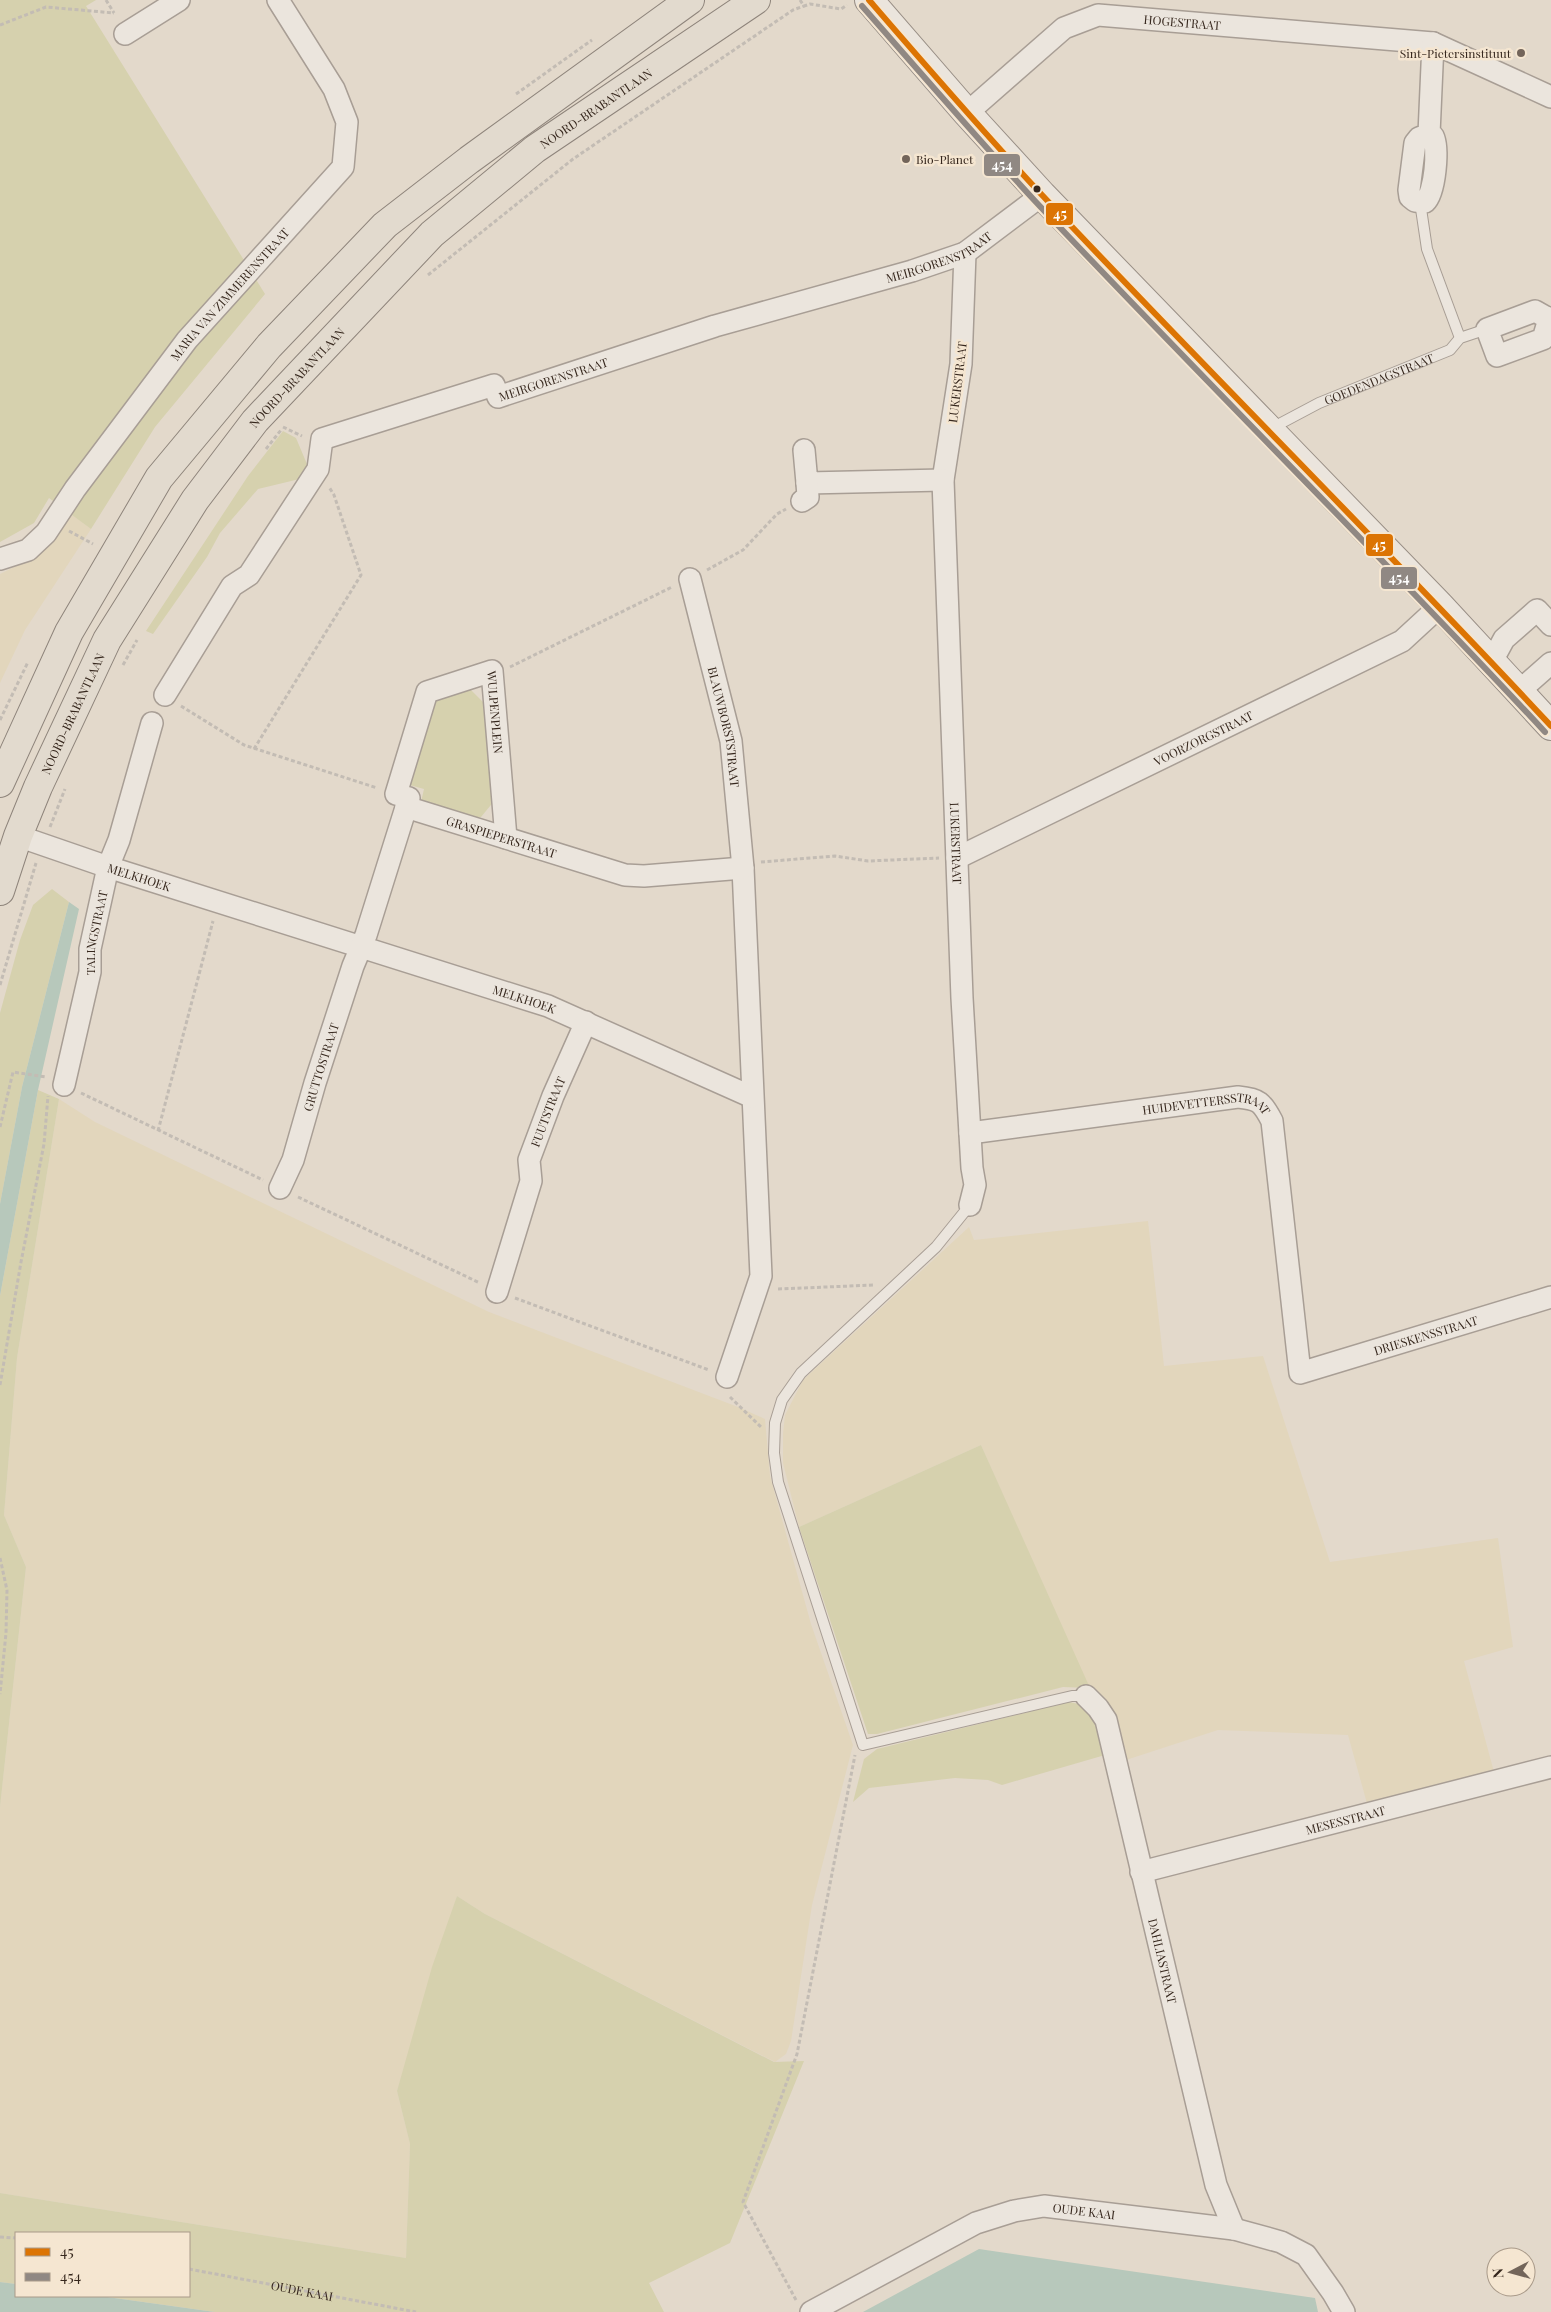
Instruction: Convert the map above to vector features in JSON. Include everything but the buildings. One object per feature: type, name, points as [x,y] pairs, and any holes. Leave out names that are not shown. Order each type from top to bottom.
[{"type":"main road","points":[[0,783],[69,632],[159,478],[269,346],[385,225],[469,160],[690,0]]},
{"type":"main road","name":"NOORD-BRABANTLAAN","points":[[0,891],[18,836],[38,787],[107,640],[195,500],[254,421],[432,234],[535,149],[756,0]]},
{"type":"street","points":[[125,34],[179,0]]},
{"type":"street","name":"MARIA VAN ZIMMERENSTRAAT","points":[[0,559],[28,550],[46,533],[75,489],[187,340],[343,167],[347,122],[334,89],[278,0]]},
{"type":"street","points":[[869,0],[967,113],[1042,194],[1440,606],[1551,726]]},
{"type":"street","name":"HOGESTRAAT","points":[[967,113],[1064,28],[1098,15],[1433,43],[1551,97]]},
{"type":"street","points":[[1420,202],[1425,202],[1432,193],[1436,146],[1433,136],[1429,134],[1433,43]]},
{"type":"street","name":"MEIRGORENSTRAAT","points":[[165,695],[232,586],[249,575],[318,469],[322,440],[494,385],[498,397],[715,326],[912,271],[965,253],[1042,194]]},
{"type":"street","name":"LUKERSTRAAT","points":[[965,253],[961,364],[943,480],[957,858],[970,1133],[975,1185],[970,1205]]},
{"type":"street","name":"GOEDENDAGSTRAAT","points":[[1535,311],[1550,319],[1543,339],[1497,356],[1487,329],[1535,311]]},
{"type":"street","points":[[804,450],[804,492],[943,480]]},
{"type":"street","name":"BLAUWBORSTSTRAAT","points":[[690,578],[731,741],[743,868],[752,1097]]},
{"type":"street","name":"VOORZORGSTRAAT","points":[[957,858],[1402,641],[1440,606]]},
{"type":"street","points":[[1491,663],[1504,639],[1537,610],[1551,625]]},
{"type":"street","points":[[1518,692],[1551,663]]},
{"type":"street","name":"WULPENPLEIN","points":[[401,801],[428,692],[492,671],[506,838]]},
{"type":"street","name":"TALINGSTRAAT","points":[[57,1081],[90,972],[90,949],[108,867],[119,840],[152,723]]},
{"type":"street","points":[[362,947],[401,801]]},
{"type":"street","name":"GRASPIEPERSTRAAT","points":[[401,801],[506,838],[625,875],[644,876],[743,868]]},
{"type":"street","name":"MELKHOEK","points":[[18,836],[108,867],[538,1003],[586,1022],[752,1097]]},
{"type":"street","name":"GRUTTOSTRAAT","points":[[280,1188],[292,1160],[353,966],[362,947]]},
{"type":"street","name":"FUUTSTRAAT","points":[[497,1292],[531,1181],[529,1160],[553,1096],[586,1022]]},
{"type":"street","points":[[727,1377],[761,1276],[752,1097]]},
{"type":"street","name":"HUIDEVETTERSSTRAAT","points":[[970,1133],[1238,1097],[1256,1099],[1265,1107],[1272,1121],[1300,1373]]},
{"type":"street","name":"DRIESKENSSTRAAT","points":[[1300,1373],[1551,1297]]},
{"type":"street","name":"DAHLIASTRAAT","points":[[1086,1696],[1098,1708],[1106,1720],[1216,2185],[1234,2229]]},
{"type":"street","name":"MESESSTRAAT","points":[[1142,1872],[1551,1767]]},
{"type":"street","name":"OUDE KAAI","points":[[805,2308],[976,2224],[1014,2211],[1044,2206],[1234,2229],[1281,2242],[1306,2255],[1344,2312]]},
{"type":"lane","points":[[1420,202],[1427,249],[1460,338]]},
{"type":"lane","name":"GOEDENDAGSTRAAT","points":[[1269,430],[1319,403],[1450,350],[1460,338],[1487,329]]},
{"type":"lane","points":[[970,1205],[936,1246],[801,1373],[782,1400],[775,1423],[778,1482],[863,1745],[1072,1696],[1086,1696]]},
{"type":"path","points":[[0,25],[46,7],[114,13],[106,0]]},
{"type":"path","points":[[800,0],[804,6],[810,4],[841,9],[854,0]]},
{"type":"path","points":[[254,749],[361,575],[334,494],[318,469]]},
{"type":"path","points":[[492,671],[507,669],[574,637],[743,550],[777,514],[804,492]]},
{"type":"path","points":[[80,536],[93,544]]},
{"type":"path","points":[[165,695],[244,746],[401,801]]},
{"type":"path","points":[[743,868],[758,862],[835,856],[868,861],[957,858]]},
{"type":"path","points":[[158,1131],[218,902]]},
{"type":"path","points":[[0,1127],[14,1072],[57,1081],[497,1292],[727,1377],[725,1387],[730,1397],[764,1430],[775,1434]]},
{"type":"path","points":[[0,1385],[21,1262],[57,1081]]},
{"type":"path","points":[[757,1290],[897,1284]]},
{"type":"path","points":[[0,1558],[7,1590],[6,1634],[0,1694]]},
{"type":"path","points":[[805,2308],[743,2202],[797,2054],[854,1758],[863,1745]]},
{"type":"path","points":[[0,2237],[15,2238]]},
{"type":"path","name":"OUDE KAAI","points":[[190,2269],[416,2312]]},
{"type":"shaded area","points":[[0,0],[96,0],[86,6],[265,294],[155,427],[91,529],[49,498],[34,523],[0,542]]},
{"type":"shaded area","points":[[283,431],[296,438],[312,476],[258,489],[220,533],[207,557],[153,634],[146,631],[248,476]]},
{"type":"shaded area","points":[[71,514],[91,529],[25,630],[0,683],[0,574],[40,554]]},
{"type":"shaded area","points":[[462,688],[470,689],[484,703],[495,800],[481,817],[474,818],[421,802],[424,789],[406,784],[433,701]]},
{"type":"shaded area","points":[[52,889],[69,902],[22,1087],[0,1204],[0,1013],[20,940],[33,905]]},
{"type":"shaded area","points":[[69,902],[79,909],[38,1090],[0,1296],[0,1204],[22,1087]]},
{"type":"shaded area","points":[[38,1090],[59,1099],[17,1358],[4,1515],[26,1567],[0,1807],[0,1296]]},
{"type":"shaded area","points":[[59,1099],[95,1122],[489,1312],[765,1419],[770,1476],[811,1624],[853,1745],[812,1905],[791,2041],[786,2054],[775,2062],[485,1914],[457,1896],[397,2091],[410,2144],[406,2258],[0,2193],[0,1807],[26,1567],[4,1515],[17,1358]]},
{"type":"shaded area","points":[[1148,1221],[1164,1366],[1263,1356],[1330,1562],[1498,1538],[1513,1647],[1464,1661],[1494,1772],[1368,1807],[1348,1735],[1218,1730],[1129,1759],[1121,1764],[981,1445],[799,1527],[783,1463],[783,1434],[785,1415],[803,1380],[969,1227],[974,1240]]},
{"type":"shaded area","points":[[981,1445],[1090,1688],[1063,1687],[877,1734],[868,1734],[799,1527]]},
{"type":"shaded area","points":[[1069,1702],[1084,1705],[1097,1715],[1105,1755],[1002,1785],[988,1780],[955,1778],[869,1788],[853,1802],[864,1759],[877,1749]]},
{"type":"shaded area","points":[[457,1896],[485,1914],[774,2062],[804,2061],[730,2243],[649,2283],[664,2312],[215,2312],[107,2297],[190,2297],[190,2232],[15,2232],[15,2284],[0,2282],[0,2193],[406,2258],[410,2144],[397,2091],[432,1967]]},
{"type":"shaded area","points":[[979,2249],[1315,2298],[1318,2312],[863,2312]]},
{"type":"shaded area","points":[[0,2282],[15,2284],[15,2297],[107,2297],[215,2312],[0,2312]]},
{"type":"transit line","name":"45","points":[[869,0],[976,123],[1042,195],[1425,592],[1551,726]]},
{"type":"transit line","name":"454","points":[[862,6],[1035,201],[1545,732]]},
{"type":"place","name":"Sint-Pietersinstituut","points":[[1521,53]]},
{"type":"place","name":"Bio-Planet","points":[[906,159]]}]
